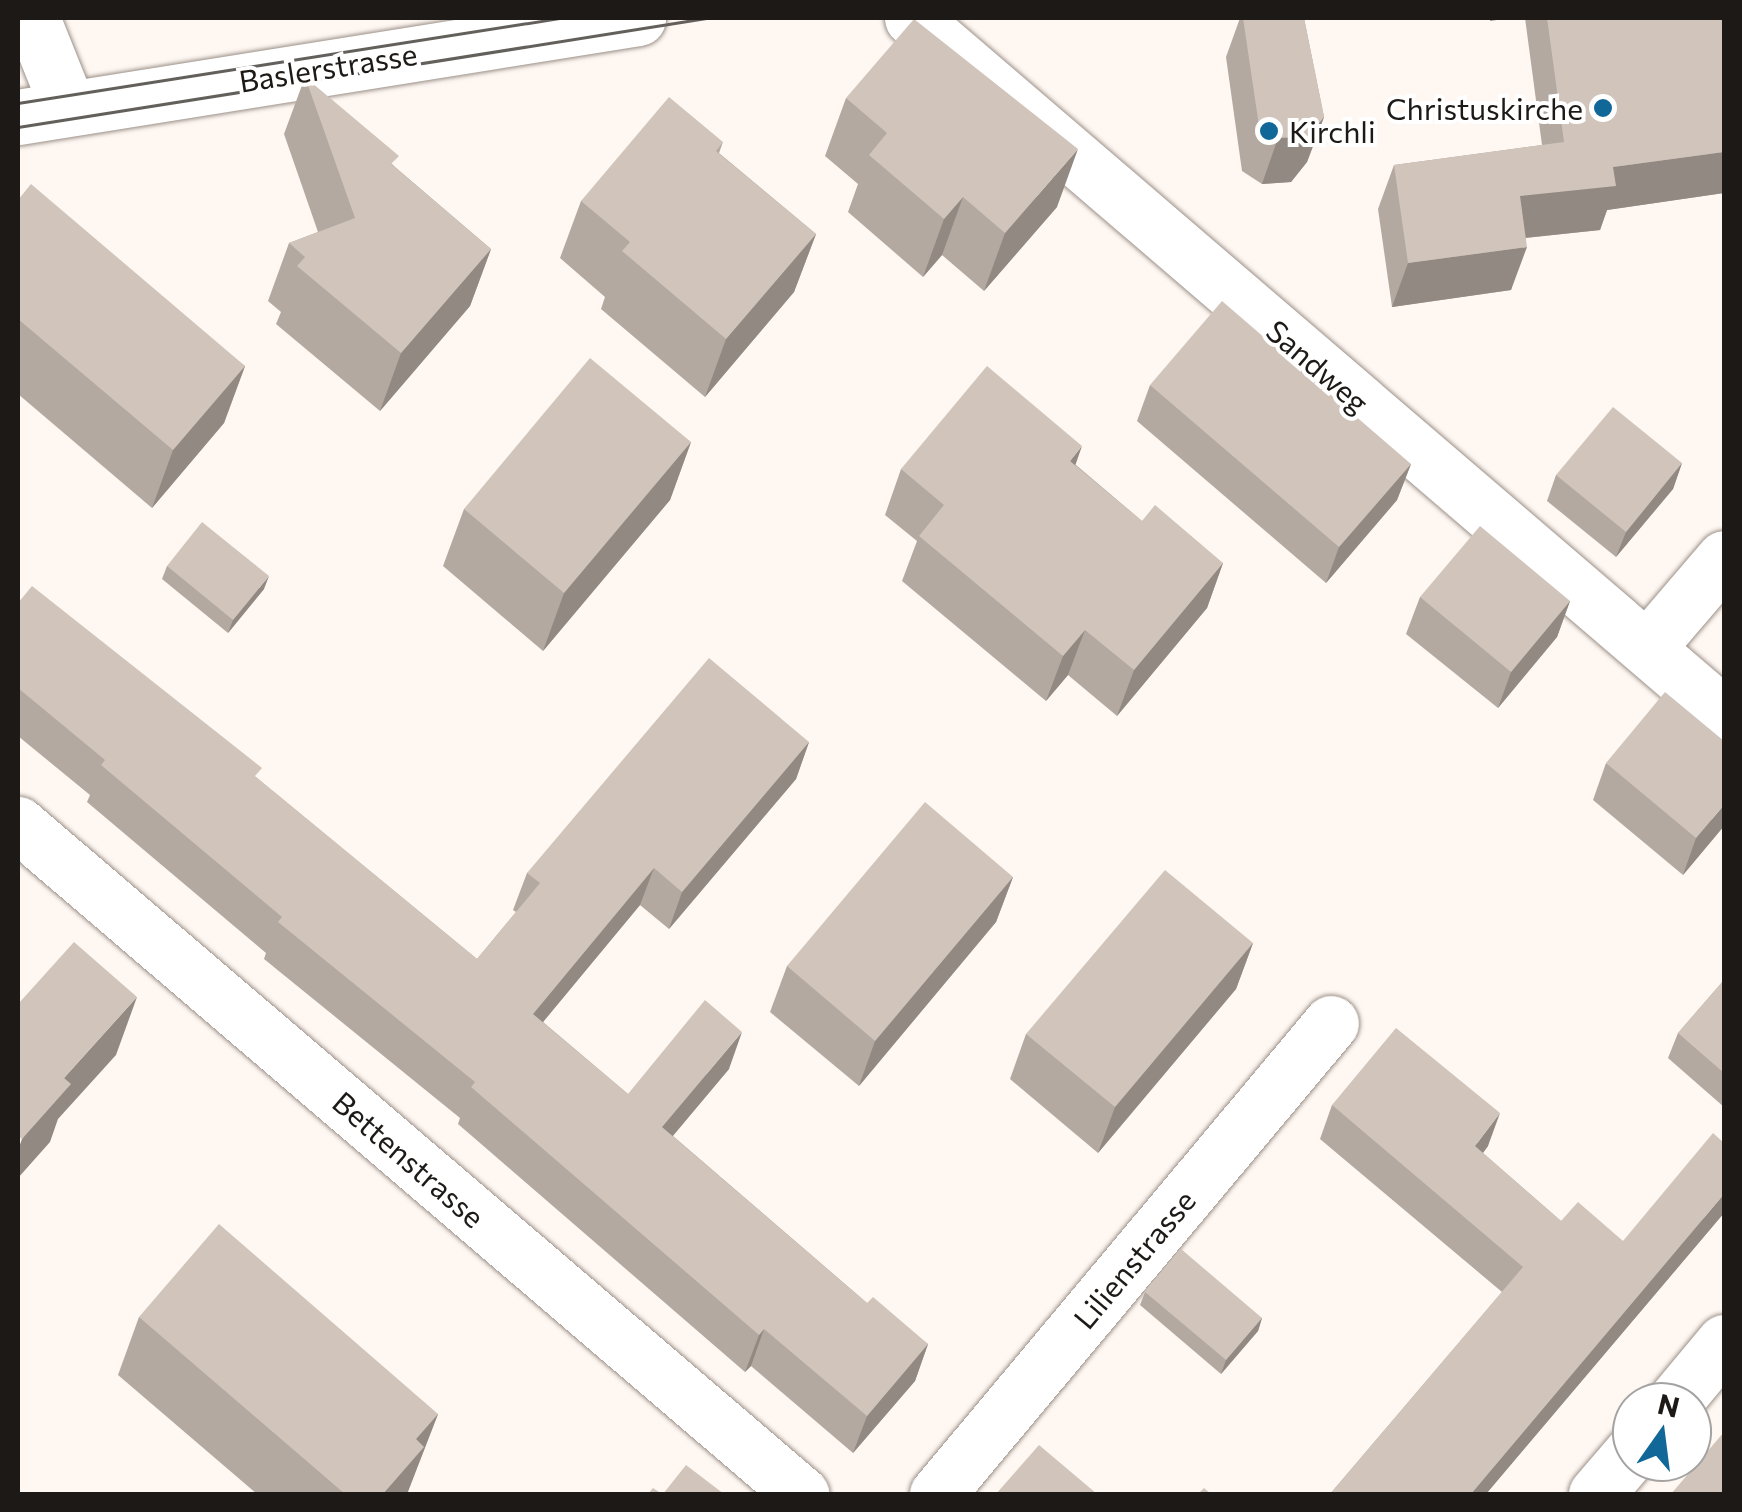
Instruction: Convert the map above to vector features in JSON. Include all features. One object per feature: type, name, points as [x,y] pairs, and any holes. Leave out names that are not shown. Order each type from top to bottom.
[{"type":"street","points":[[32,18],[43,112]]},
{"type":"street","name":"Baslerstrasse","points":[[43,112],[638,18]]},
{"type":"street","name":"Sandweg","points":[[912,18],[1724,715]]},
{"type":"street","points":[[1647,648],[1724,558]]},
{"type":"street","name":"Bettenstrasse","points":[[18,824],[801,1494]]},
{"type":"street","name":"Lilienstrasse","points":[[937,1494],[1331,1022]]},
{"type":"street","points":[[1691,1382],[1724,1342]]},
{"type":"building","points":[[1243,18],[1304,18],[1324,117],[1308,137],[1278,138],[1259,126]]},
{"type":"building","points":[[1547,18],[1724,18],[1724,152],[1613,167],[1616,186],[1520,196],[1527,247],[1408,263],[1394,165],[1564,142]]},
{"type":"building","points":[[914,19],[1078,149],[1005,233],[963,197],[944,219],[869,155],[887,133],[846,98]]},
{"type":"building","points":[[305,77],[399,156],[391,164],[491,249],[401,353],[297,266],[305,257],[289,243],[355,218]]},
{"type":"building","points":[[669,97],[723,142],[716,151],[816,234],[726,339],[622,251],[630,242],[581,201]]},
{"type":"building","points":[[31,184],[245,366],[173,450],[18,319],[18,200]]},
{"type":"building","points":[[1222,301],[1411,464],[1339,547],[1150,385]]},
{"type":"building","points":[[590,358],[691,442],[564,593],[464,509]]},
{"type":"building","points":[[987,366],[1082,446],[1070,461],[1142,521],[1155,505],[1223,563],[1134,670],[1085,630],[1063,656],[919,536],[944,505],[901,469]]},
{"type":"building","points":[[1613,407],[1682,463],[1626,532],[1556,475]]},
{"type":"building","points":[[202,522],[269,576],[233,620],[167,566]]},
{"type":"building","points":[[1480,526],[1570,601],[1511,672],[1420,597]]},
{"type":"building","points":[[32,586],[262,768],[255,776],[477,959],[540,883],[527,873],[709,658],[809,742],[682,892],[654,868],[533,1014],[628,1094],[705,1000],[742,1032],[662,1127],[867,1303],[873,1297],[928,1344],[867,1416],[764,1329],[759,1335],[471,1087],[475,1082],[278,922],[282,917],[101,765],[105,760],[18,688],[18,603]]},
{"type":"building","points":[[1665,692],[1724,741],[1724,805],[1696,838],[1606,763]]},
{"type":"building","points":[[925,802],[1013,877],[875,1041],[787,966]]},
{"type":"building","points":[[1165,870],[1253,943],[1115,1107],[1026,1034]]},
{"type":"building","points":[[74,942],[137,997],[64,1078],[71,1084],[22,1139],[18,1136],[18,1001]]},
{"type":"building","points":[[1724,980],[1724,1073],[1678,1033]]},
{"type":"building","points":[[1396,1028],[1500,1113],[1475,1146],[1561,1221],[1578,1202],[1623,1241],[1713,1133],[1724,1143],[1724,1194],[1471,1494],[1330,1494],[1523,1267],[1332,1105]]},
{"type":"building","points":[[219,1224],[438,1414],[416,1439],[424,1447],[383,1494],[345,1494],[139,1317]]},
{"type":"building","points":[[1181,1249],[1262,1318],[1226,1360],[1145,1292]]},
{"type":"building","points":[[1724,1432],[1724,1494],[1671,1494],[1681,1482],[1712,1482],[1712,1446]]},
{"type":"building","points":[[1039,1445],[1097,1494],[996,1494]]},
{"type":"building","points":[[686,1465],[724,1494],[663,1494]]},
{"type":"tram line","points":[[18,103],[560,18]]},
{"type":"tram line","points":[[18,127],[707,18]]},
{"type":"place","name":"Christuskirche","points":[[1603,108]]},
{"type":"place","name":"Kirchli","points":[[1269,131]]}]
